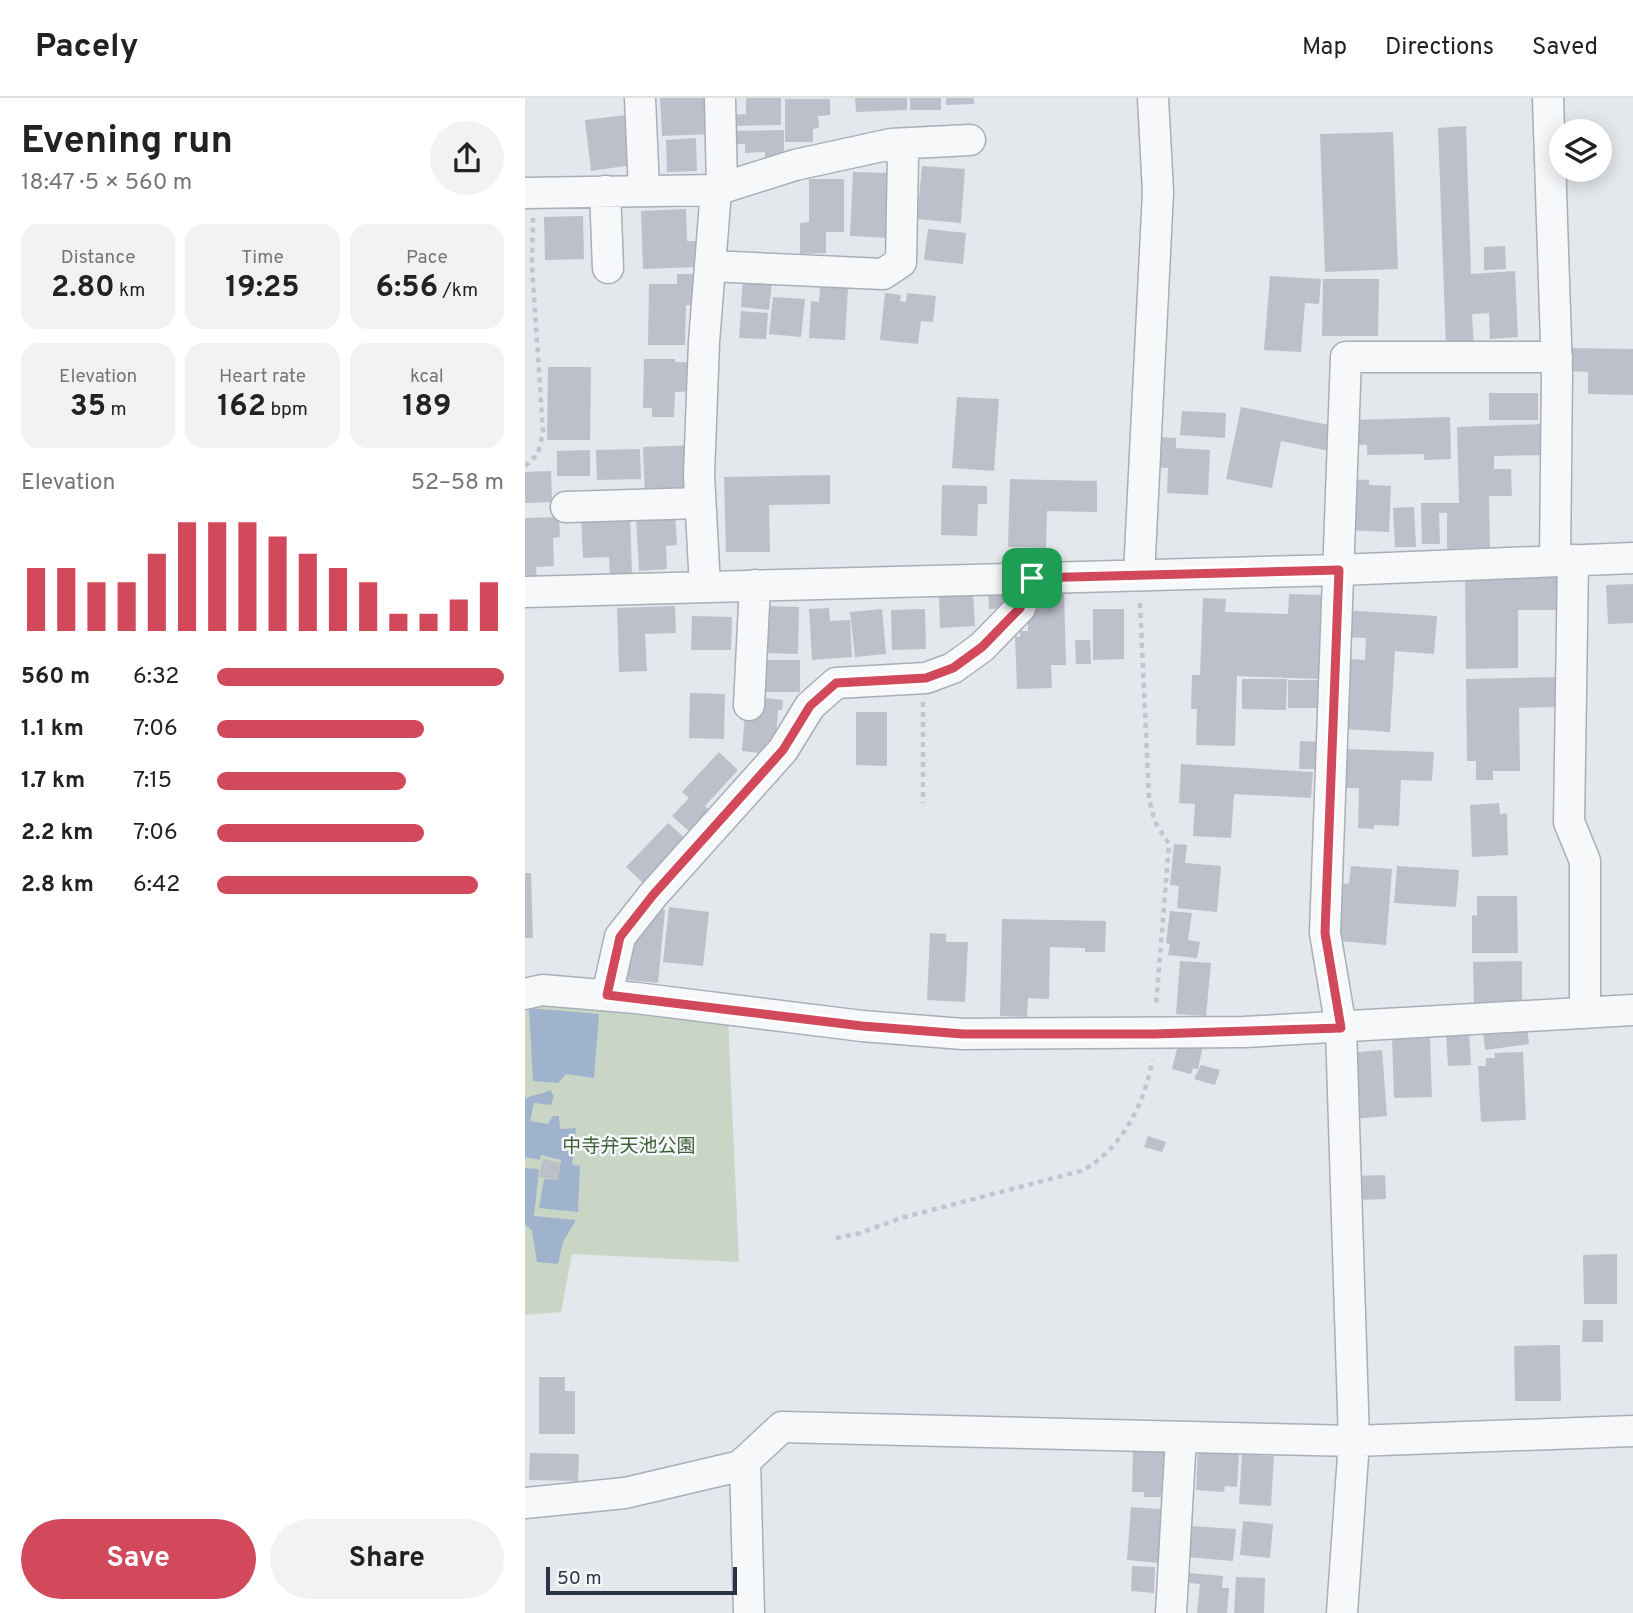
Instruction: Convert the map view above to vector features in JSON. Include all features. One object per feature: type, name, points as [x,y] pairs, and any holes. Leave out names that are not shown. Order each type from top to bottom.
[{"type":"street","points":[[640,98],[644,191]]},
{"type":"street","points":[[705,587],[699,475],[704,342],[719,189],[720,98]]},
{"type":"street","points":[[1139,575],[1158,192],[1153,98]]},
{"type":"street","points":[[1548,98],[1564,560],[1569,822],[1585,860],[1585,1013]]},
{"type":"street","points":[[529,193],[719,189],[795,165],[891,144],[970,141]]},
{"type":"street","points":[[710,266],[883,274],[901,262],[903,156],[891,144]]},
{"type":"street","points":[[605,191],[608,268]]},
{"type":"street","points":[[1342,1613],[1354,1441],[1341,1028],[1325,933],[1346,357],[1557,356]]},
{"type":"street","points":[[566,508],[700,503]]},
{"type":"street","points":[[525,592],[1339,570],[1633,558]]},
{"type":"street","points":[[607,995],[620,937],[653,895],[783,750],[810,706],[836,683],[923,678],[953,668],[982,647],[1020,608],[1032,578]]},
{"type":"street","points":[[749,705],[755,585]]},
{"type":"street","points":[[525,993],[542,990],[607,995],[862,1026],[951,1033],[1154,1033],[1341,1028],[1633,1010]]},
{"type":"street","points":[[525,1503],[625,1493],[740,1466],[782,1427],[1354,1441],[1633,1431]]},
{"type":"street","points":[[1171,1613],[1181,1437]]},
{"type":"street","points":[[745,1461],[749,1613]]},
{"type":"path","points":[[525,466],[538,454],[543,432],[529,193]]},
{"type":"path","points":[[837,1238],[860,1233],[901,1217],[1081,1171],[1096,1163],[1110,1150],[1148,1086],[1168,844],[1155,822],[1149,799],[1139,575]]},
{"type":"path","points":[[923,678],[923,803]]},
{"type":"green space","name":"中寺弁天池公園","points":[[525,998],[728,1018],[739,1262],[572,1254],[561,1312],[525,1315]]},
{"type":"water","points":[[529,1008],[599,1014],[594,1078],[566,1074],[558,1083],[533,1081]]},
{"type":"water","points":[[550,1090],[554,1096],[551,1105],[534,1103],[530,1121],[548,1124],[553,1116],[559,1116],[560,1129],[576,1128],[572,1165],[580,1166],[578,1212],[539,1208],[544,1179],[558,1180],[561,1160],[541,1155],[540,1160],[525,1157],[525,1099]]},
{"type":"water","points":[[525,1168],[539,1169],[534,1216],[576,1220],[563,1242],[558,1264],[537,1262],[532,1231],[525,1224]]},
{"type":"building","points":[[660,98],[708,98],[710,134],[662,136]]},
{"type":"building","points":[[746,98],[781,98],[781,125],[728,126],[728,115],[746,114]]},
{"type":"building","points":[[855,98],[907,98],[907,110],[856,112]]},
{"type":"building","points":[[910,98],[941,98],[941,110],[910,110]]},
{"type":"building","points":[[946,98],[974,98],[974,104],[946,105]]},
{"type":"building","points":[[785,99],[830,99],[830,115],[818,116],[819,128],[813,129],[813,142],[785,142]]},
{"type":"building","points":[[626,115],[632,165],[591,171],[585,120]]},
{"type":"building","points":[[1466,126],[1471,274],[1515,271],[1518,337],[1490,339],[1489,313],[1472,314],[1474,346],[1446,347],[1438,128]]},
{"type":"building","points":[[784,130],[784,160],[765,161],[765,152],[745,153],[745,144],[732,144],[731,131]]},
{"type":"building","points":[[1393,132],[1398,269],[1325,272],[1320,134]]},
{"type":"building","points":[[696,138],[697,171],[667,172],[666,140]]},
{"type":"building","points":[[922,166],[965,169],[961,223],[917,219]]},
{"type":"building","points":[[853,172],[893,173],[890,238],[850,236]]},
{"type":"building","points":[[809,179],[844,179],[844,232],[826,232],[826,253],[800,254],[800,223],[809,222]]},
{"type":"building","points":[[686,209],[687,241],[697,241],[698,267],[643,269],[641,211]]},
{"type":"building","points":[[583,216],[584,259],[545,260],[544,217]]},
{"type":"building","points":[[928,229],[966,233],[963,264],[924,260]]},
{"type":"building","points":[[1505,246],[1506,269],[1484,270],[1484,247]]},
{"type":"building","points":[[677,274],[705,274],[705,305],[686,305],[685,345],[648,345],[649,284],[677,284]]},
{"type":"building","points":[[1270,276],[1321,279],[1319,304],[1305,303],[1301,352],[1264,350]]},
{"type":"building","points":[[1323,279],[1379,279],[1378,336],[1322,336]]},
{"type":"building","points":[[743,280],[772,282],[769,310],[741,307]]},
{"type":"building","points":[[820,287],[848,288],[845,340],[809,338],[811,301],[819,302]]},
{"type":"building","points":[[885,293],[901,295],[900,301],[906,302],[907,293],[936,296],[933,322],[921,321],[918,344],[880,340]]},
{"type":"building","points":[[773,297],[805,299],[801,337],[769,334]]},
{"type":"building","points":[[741,311],[768,313],[766,339],[739,338]]},
{"type":"building","points":[[1567,348],[1633,349],[1633,395],[1588,394],[1588,372],[1567,371]]},
{"type":"building","points":[[644,359],[675,359],[675,362],[701,363],[700,391],[675,392],[674,417],[652,417],[652,408],[643,408]]},
{"type":"building","points":[[548,367],[591,367],[590,440],[547,440]]},
{"type":"building","points":[[1489,393],[1538,393],[1538,420],[1489,420]]},
{"type":"building","points":[[957,397],[999,399],[994,471],[952,468]]},
{"type":"building","points":[[1241,407],[1334,426],[1329,451],[1281,441],[1272,488],[1226,479]]},
{"type":"building","points":[[1182,411],[1226,413],[1225,438],[1180,435]]},
{"type":"building","points":[[1450,417],[1451,459],[1424,460],[1424,454],[1367,455],[1367,445],[1353,445],[1353,420]]},
{"type":"building","points":[[1544,424],[1544,455],[1494,456],[1494,469],[1511,469],[1512,496],[1489,496],[1490,548],[1447,549],[1447,513],[1439,513],[1440,544],[1422,544],[1421,503],[1459,503],[1457,427]]},
{"type":"building","points":[[1156,437],[1176,438],[1176,448],[1210,450],[1208,495],[1167,493],[1168,468],[1155,467]]},
{"type":"building","points":[[696,445],[686,497],[645,498],[643,447]]},
{"type":"building","points":[[640,449],[641,479],[597,480],[596,450]]},
{"type":"building","points":[[590,450],[590,476],[557,476],[557,451]]},
{"type":"building","points":[[551,471],[552,502],[525,503],[525,472]]},
{"type":"building","points":[[830,475],[830,504],[769,505],[770,552],[726,552],[724,477]]},
{"type":"building","points":[[1010,479],[1097,481],[1097,512],[1047,511],[1046,548],[1008,547]]},
{"type":"building","points":[[1349,479],[1369,480],[1369,485],[1391,486],[1389,532],[1346,530]]},
{"type":"building","points":[[942,485],[987,486],[987,504],[978,504],[977,536],[941,535]]},
{"type":"building","points":[[1414,507],[1416,547],[1395,547],[1393,508]]},
{"type":"building","points":[[630,513],[632,576],[610,577],[609,557],[583,558],[581,515]]},
{"type":"building","points":[[675,514],[677,545],[666,546],[667,569],[639,571],[636,516]]},
{"type":"building","points":[[559,517],[560,537],[553,538],[554,566],[536,567],[537,581],[525,582],[525,518]]},
{"type":"building","points":[[1566,572],[1566,610],[1518,610],[1518,668],[1466,669],[1465,574]]},
{"type":"building","points":[[1633,584],[1633,623],[1608,624],[1606,585]]},
{"type":"building","points":[[1012,590],[1013,608],[989,609],[988,591]]},
{"type":"building","points":[[1064,590],[1066,665],[1051,665],[1052,688],[1017,689],[1015,636],[1020,637],[1020,631],[1028,631],[1027,591]]},
{"type":"building","points":[[973,593],[975,626],[940,628],[939,595]]},
{"type":"building","points":[[1289,594],[1323,595],[1320,679],[1237,676],[1235,746],[1196,745],[1197,709],[1191,709],[1192,675],[1200,675],[1203,598],[1226,599],[1225,612],[1288,614]]},
{"type":"building","points":[[675,606],[676,633],[645,634],[647,671],[619,672],[617,608]]},
{"type":"building","points":[[761,606],[799,607],[798,654],[760,653]]},
{"type":"building","points":[[829,608],[830,621],[850,620],[852,657],[812,660],[809,609]]},
{"type":"building","points":[[882,609],[886,654],[855,657],[850,612]]},
{"type":"building","points":[[925,609],[926,649],[892,650],[891,610]]},
{"type":"building","points":[[1093,609],[1124,609],[1124,659],[1093,660]]},
{"type":"building","points":[[1343,610],[1437,616],[1434,654],[1395,651],[1390,732],[1345,729],[1349,659],[1365,660],[1366,638],[1341,637]]},
{"type":"building","points":[[692,616],[732,617],[731,650],[691,650]]},
{"type":"building","points":[[1075,640],[1090,640],[1091,664],[1076,664]]},
{"type":"building","points":[[767,660],[800,660],[800,692],[760,692],[760,677],[767,676]]},
{"type":"building","points":[[1558,677],[1558,707],[1519,708],[1520,771],[1493,771],[1493,780],[1476,780],[1476,761],[1467,761],[1466,679]]},
{"type":"building","points":[[1242,679],[1287,679],[1286,710],[1242,709]]},
{"type":"building","points":[[1288,680],[1320,680],[1320,708],[1288,708]]},
{"type":"building","points":[[690,693],[725,694],[724,739],[689,738]]},
{"type":"building","points":[[764,698],[783,700],[782,710],[778,710],[776,738],[770,738],[769,754],[742,751],[745,713],[763,715]]},
{"type":"building","points":[[856,712],[887,712],[887,766],[856,765]]},
{"type":"building","points":[[1300,741],[1322,742],[1321,769],[1299,769]]},
{"type":"building","points":[[1343,749],[1434,752],[1432,781],[1401,780],[1399,826],[1374,825],[1374,829],[1358,828],[1359,788],[1341,788]]},
{"type":"building","points":[[719,752],[738,770],[705,806],[710,811],[690,832],[672,816],[689,798],[682,792]]},
{"type":"building","points":[[1181,764],[1313,772],[1311,798],[1234,794],[1231,838],[1193,836],[1195,804],[1179,803]]},
{"type":"building","points":[[1499,803],[1500,814],[1507,813],[1508,855],[1472,857],[1470,805]]},
{"type":"building","points":[[668,823],[686,839],[644,884],[626,867]]},
{"type":"building","points":[[1174,844],[1187,845],[1185,863],[1221,866],[1217,912],[1177,908],[1179,886],[1170,885]]},
{"type":"building","points":[[1351,866],[1392,869],[1386,945],[1340,941],[1342,912],[1334,911],[1337,883],[1349,884]]},
{"type":"building","points":[[1397,866],[1459,870],[1456,907],[1394,903]]},
{"type":"building","points":[[525,873],[531,873],[533,938],[525,938]]},
{"type":"building","points":[[1477,896],[1517,896],[1518,953],[1472,953],[1472,915],[1477,916]]},
{"type":"building","points":[[650,906],[665,910],[658,983],[620,979],[629,935]]},
{"type":"building","points":[[669,907],[709,912],[703,966],[663,962]]},
{"type":"building","points":[[1170,911],[1192,913],[1188,940],[1200,942],[1197,958],[1168,955],[1170,944],[1166,943]]},
{"type":"building","points":[[1002,919],[1106,921],[1105,952],[1085,952],[1085,948],[1050,947],[1049,999],[1028,998],[1027,1017],[1000,1016]]},
{"type":"building","points":[[930,933],[946,934],[946,942],[968,942],[965,1002],[927,1000]]},
{"type":"building","points":[[1180,961],[1211,963],[1206,1016],[1176,1014]]},
{"type":"building","points":[[1522,961],[1522,1004],[1474,1005],[1473,962]]},
{"type":"building","points":[[1527,1025],[1529,1044],[1485,1050],[1483,1031]]},
{"type":"building","points":[[1469,1032],[1471,1065],[1448,1066],[1446,1034]]},
{"type":"building","points":[[1430,1038],[1432,1097],[1394,1098],[1392,1039]]},
{"type":"building","points":[[1179,1041],[1203,1046],[1198,1069],[1193,1068],[1191,1074],[1172,1069]]},
{"type":"building","points":[[1382,1050],[1387,1116],[1352,1119],[1347,1053]]},
{"type":"building","points":[[1523,1052],[1526,1120],[1481,1122],[1478,1066],[1486,1066],[1486,1058],[1495,1058],[1494,1053]]},
{"type":"building","points":[[1201,1065],[1220,1070],[1215,1085],[1194,1079]]},
{"type":"building","points":[[1148,1136],[1166,1142],[1162,1152],[1144,1147]]},
{"type":"building","points":[[543,1159],[560,1163],[558,1180],[539,1177]]},
{"type":"building","points":[[1385,1175],[1386,1199],[1356,1200],[1356,1176]]},
{"type":"building","points":[[1617,1254],[1617,1304],[1584,1304],[1583,1255]]},
{"type":"building","points":[[1583,1320],[1603,1320],[1603,1342],[1582,1342]]},
{"type":"building","points":[[1560,1345],[1561,1401],[1515,1401],[1514,1346]]},
{"type":"building","points":[[539,1377],[565,1377],[565,1391],[575,1391],[575,1434],[539,1434]]},
{"type":"building","points":[[1133,1449],[1170,1449],[1168,1492],[1161,1492],[1161,1497],[1144,1497],[1144,1492],[1132,1492]]},
{"type":"building","points":[[1198,1449],[1239,1451],[1237,1487],[1225,1486],[1224,1492],[1196,1490]]},
{"type":"building","points":[[530,1453],[579,1454],[578,1481],[529,1480]]},
{"type":"building","points":[[1242,1454],[1274,1456],[1271,1506],[1239,1504]]},
{"type":"building","points":[[1131,1507],[1172,1510],[1160,1563],[1127,1560]]},
{"type":"building","points":[[1243,1521],[1273,1524],[1270,1558],[1240,1555]]},
{"type":"building","points":[[1190,1526],[1236,1529],[1233,1561],[1187,1557]]},
{"type":"building","points":[[1132,1566],[1155,1567],[1154,1593],[1131,1591]]},
{"type":"building","points":[[1189,1573],[1223,1576],[1222,1588],[1229,1588],[1227,1613],[1197,1613],[1200,1584],[1189,1583]]},
{"type":"building","points":[[1236,1577],[1265,1578],[1264,1613],[1234,1613]]},
{"type":"route","points":[[1339,570],[1325,933],[1341,1028],[1154,1034],[963,1034],[862,1026],[607,995],[620,937],[653,895],[783,750],[810,706],[836,683],[926,678],[953,668],[982,647],[1020,608],[1032,578],[1339,570]]}]
